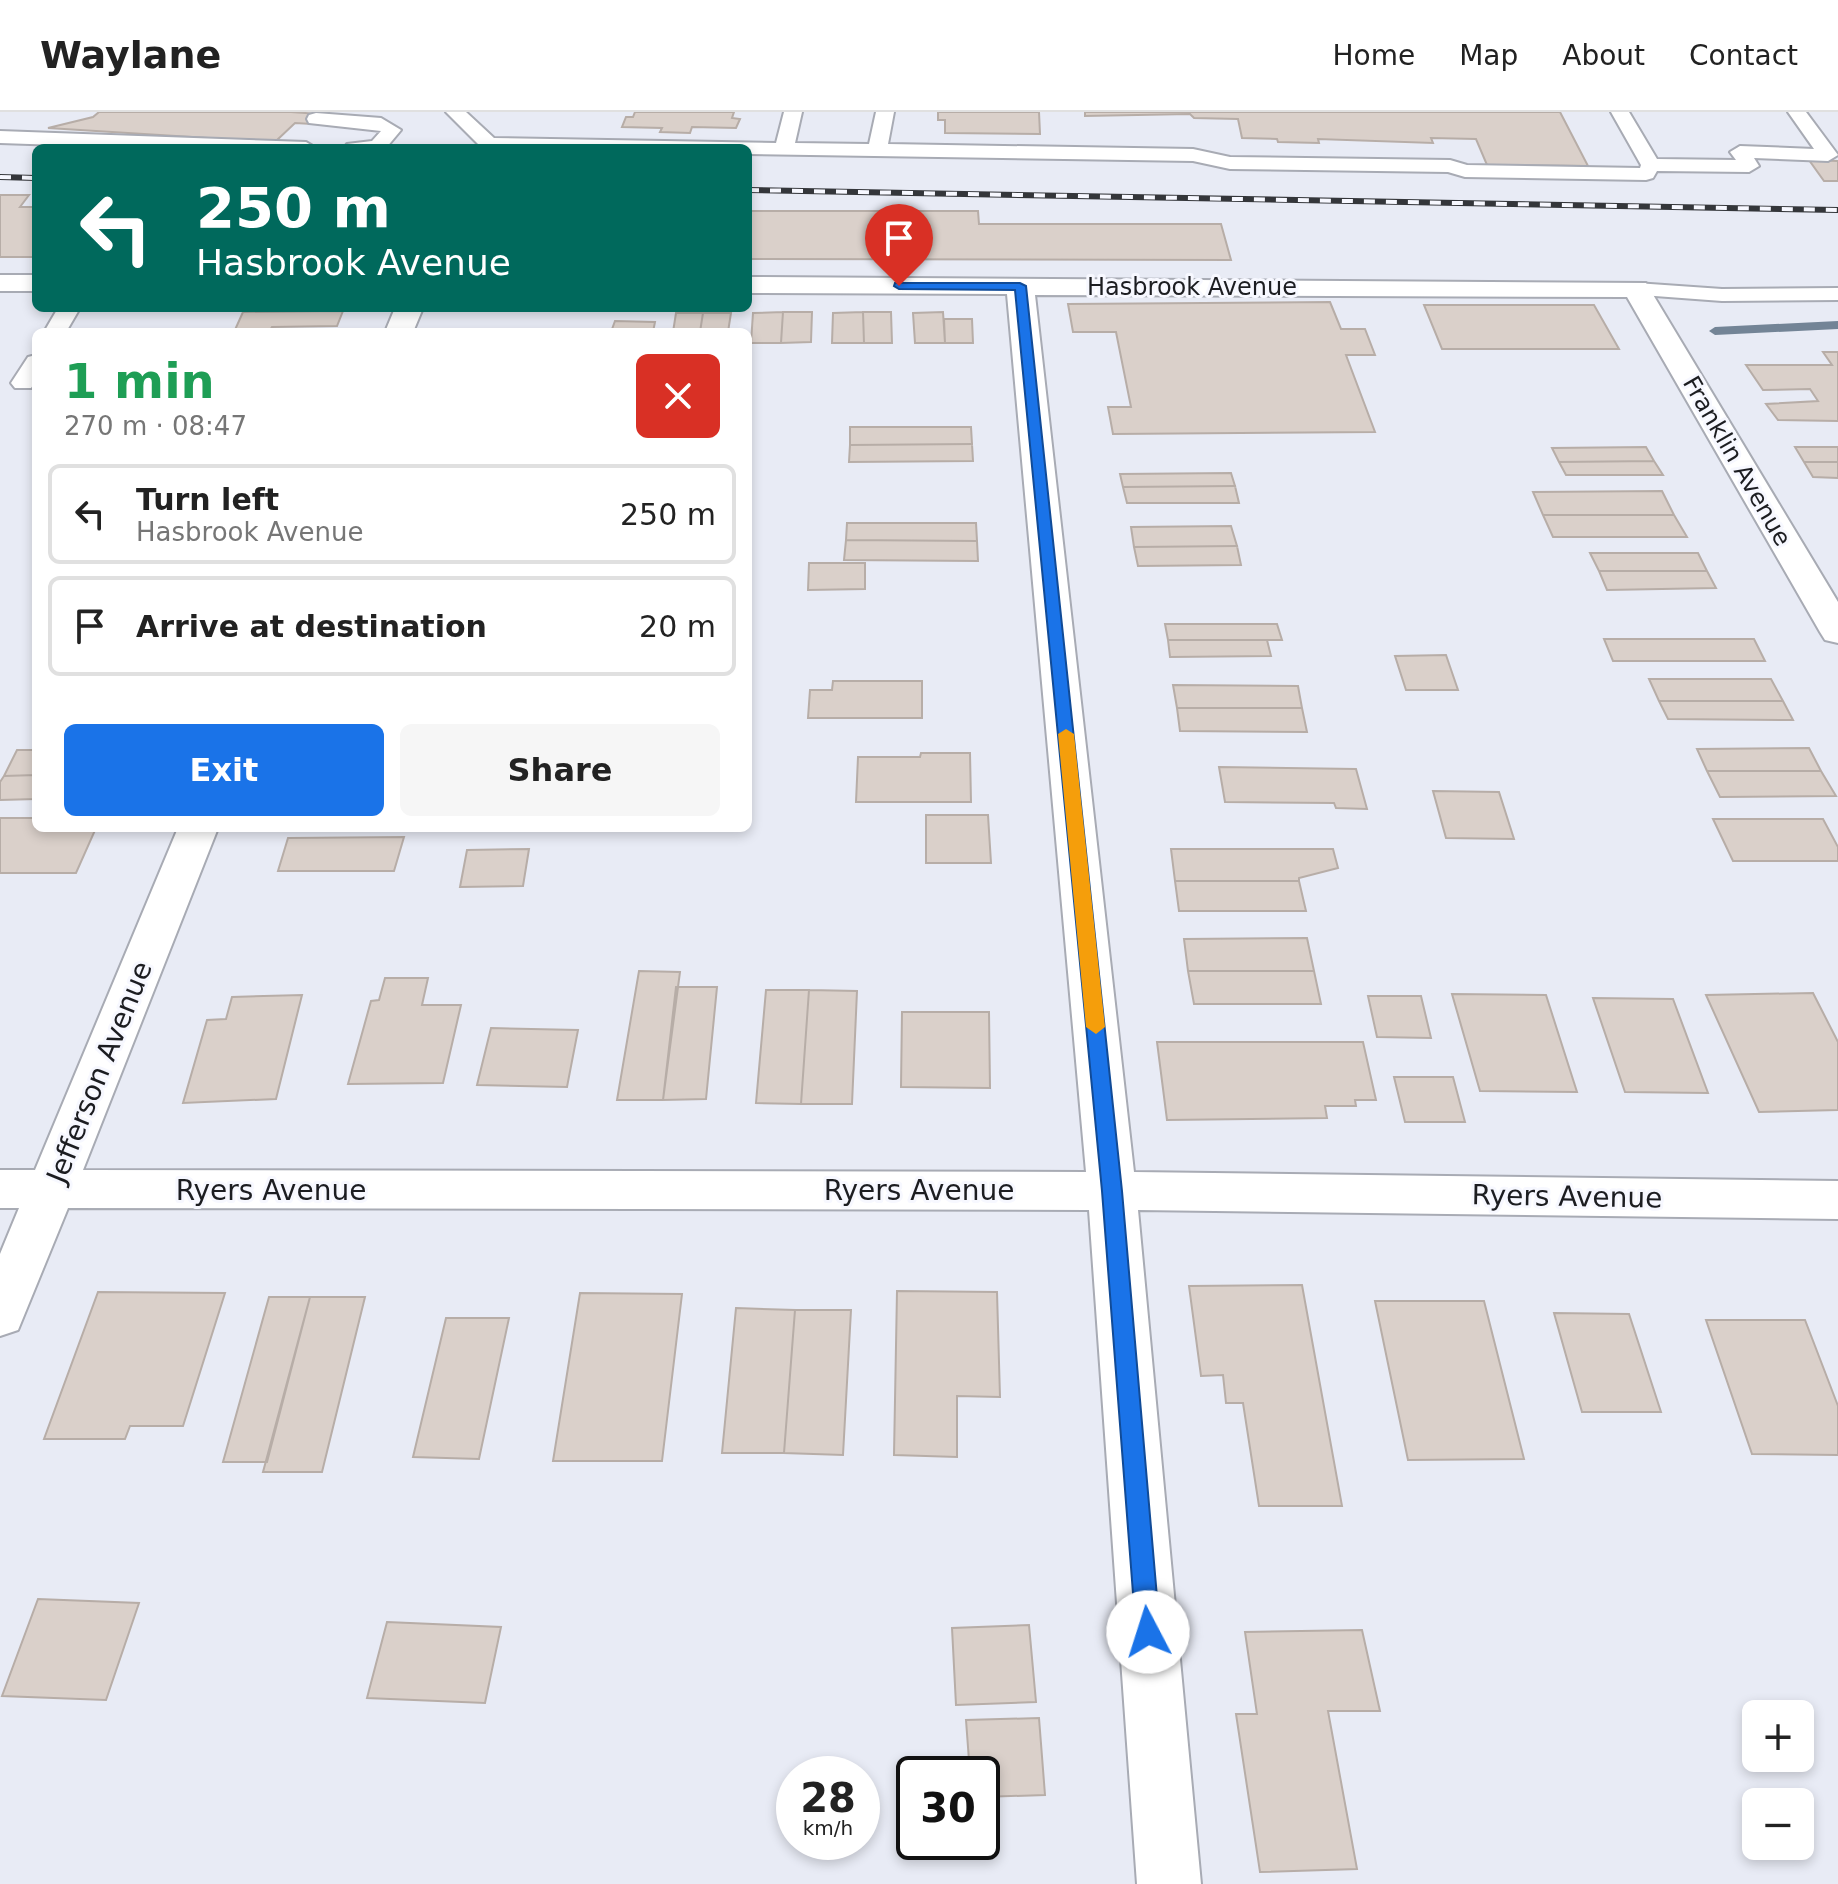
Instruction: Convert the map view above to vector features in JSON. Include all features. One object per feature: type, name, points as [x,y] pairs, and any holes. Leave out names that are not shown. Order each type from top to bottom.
[{"type":"street","points":[[0,283],[32,283]]},
{"type":"street","name":"Hasbrook Avenue","points":[[752,285],[1636,289]]},
{"type":"street","points":[[1020,286],[1112,1191],[1169,1884]]},
{"type":"street","name":"Franklin Avenue","points":[[1636,289],[1838,632]]},
{"type":"street","name":"Jefferson Avenue","points":[[0,1315],[196,832]]},
{"type":"street","name":"Ryers Avenue","points":[[0,1189],[1112,1191],[1838,1200]]},
{"type":"lane","points":[[455,112],[489,144]]},
{"type":"lane","points":[[784,149],[793,112]]},
{"type":"lane","points":[[877,150],[885,112]]},
{"type":"lane","points":[[1620,112],[1651,165]]},
{"type":"lane","points":[[1651,165],[1749,166],[1740,152],[1828,155],[1797,112]]},
{"type":"lane","points":[[316,119],[381,124],[392,130],[380,144]]},
{"type":"lane","points":[[0,122],[34,123],[9,137]]},
{"type":"lane","points":[[9,137],[198,144]]},
{"type":"lane","points":[[752,148],[1193,155],[1230,163],[1450,166],[1465,171],[1646,174],[1651,165]]},
{"type":"lane","points":[[1636,289],[1722,295],[1838,294]]},
{"type":"lane","points":[[23,383],[32,368]]},
{"type":"building","points":[[99,112],[320,114],[312,124],[295,123],[277,140],[270,142],[48,128],[93,117]]},
{"type":"building","points":[[635,112],[734,112],[732,118],[740,119],[736,128],[692,127],[690,133],[660,132],[662,128],[622,127],[626,117],[633,117]]},
{"type":"building","points":[[938,112],[1039,112],[1040,134],[945,133],[945,120],[938,120]]},
{"type":"building","points":[[1085,112],[1560,112],[1588,166],[1487,165],[1476,139],[1431,138],[1433,143],[1318,139],[1319,143],[1278,142],[1277,139],[1242,138],[1238,119],[1194,118],[1190,114],[1085,116]]},
{"type":"building","points":[[1809,160],[1838,161],[1838,181],[1824,181]]},
{"type":"building","points":[[0,195],[29,195],[20,207],[32,207],[32,257],[0,257]]},
{"type":"building","points":[[752,211],[978,211],[979,224],[1221,224],[1231,260],[752,259]]},
{"type":"building","points":[[1330,302],[1341,329],[1365,329],[1375,355],[1346,355],[1375,432],[1113,434],[1108,407],[1131,407],[1116,332],[1073,332],[1068,304]]},
{"type":"building","points":[[1424,305],[1594,305],[1619,349],[1442,349]]},
{"type":"building","points":[[243,312],[343,312],[337,326],[236,328]]},
{"type":"building","points":[[783,312],[781,343],[752,343],[753,313]]},
{"type":"building","points":[[783,312],[812,312],[811,342],[781,343]]},
{"type":"building","points":[[863,312],[864,343],[832,343],[833,313]]},
{"type":"building","points":[[863,312],[891,312],[892,343],[864,343]]},
{"type":"building","points":[[943,312],[945,343],[915,343],[913,313]]},
{"type":"building","points":[[676,313],[703,313],[701,328],[674,328]]},
{"type":"building","points":[[703,313],[731,313],[729,328],[701,328]]},
{"type":"building","points":[[944,319],[972,319],[973,343],[945,343]]},
{"type":"building","points":[[615,321],[655,322],[654,328],[612,328]]},
{"type":"building","points":[[1823,352],[1838,352],[1838,421],[1778,420],[1766,404],[1818,401],[1810,389],[1763,390],[1746,365],[1832,365]]},
{"type":"building","points":[[850,427],[971,427],[972,444],[850,445]]},
{"type":"building","points":[[972,444],[973,461],[849,462],[850,445]]},
{"type":"building","points":[[1646,447],[1654,461],[1559,462],[1552,448]]},
{"type":"building","points":[[1795,447],[1838,447],[1838,462],[1804,462]]},
{"type":"building","points":[[1654,461],[1663,475],[1566,475],[1559,462]]},
{"type":"building","points":[[1804,462],[1838,462],[1838,478],[1813,477]]},
{"type":"building","points":[[1231,473],[1235,486],[1123,487],[1120,474]]},
{"type":"building","points":[[1235,486],[1239,503],[1127,503],[1123,487]]},
{"type":"building","points":[[1662,491],[1674,515],[1543,515],[1533,492]]},
{"type":"building","points":[[1543,515],[1674,515],[1687,537],[1553,537]]},
{"type":"building","points":[[847,523],[976,523],[977,541],[846,540]]},
{"type":"building","points":[[1231,526],[1237,546],[1134,547],[1131,527]]},
{"type":"building","points":[[846,540],[977,541],[978,561],[844,560]]},
{"type":"building","points":[[1237,546],[1241,565],[1138,566],[1134,547]]},
{"type":"building","points":[[1590,553],[1698,553],[1707,571],[1599,571]]},
{"type":"building","points":[[809,563],[865,563],[865,589],[808,590]]},
{"type":"building","points":[[1599,571],[1707,571],[1716,588],[1607,590]]},
{"type":"building","points":[[1165,624],[1277,624],[1282,640],[1168,640]]},
{"type":"building","points":[[1604,639],[1754,639],[1765,661],[1613,661]]},
{"type":"building","points":[[1168,640],[1267,640],[1271,656],[1170,657]]},
{"type":"building","points":[[1446,655],[1458,690],[1406,690],[1395,656]]},
{"type":"building","points":[[1649,679],[1771,679],[1783,701],[1659,701]]},
{"type":"building","points":[[833,681],[922,681],[922,718],[808,718],[810,690],[832,690]]},
{"type":"building","points":[[1173,685],[1298,686],[1302,708],[1177,708]]},
{"type":"building","points":[[1659,701],[1783,701],[1793,720],[1668,719]]},
{"type":"building","points":[[1177,708],[1302,708],[1307,732],[1180,731]]},
{"type":"building","points":[[1809,748],[1821,771],[1707,771],[1697,749]]},
{"type":"building","points":[[17,750],[32,750],[32,775],[4,776]]},
{"type":"building","points":[[921,753],[970,753],[971,802],[856,802],[858,757],[920,757]]},
{"type":"building","points":[[1219,767],[1356,769],[1367,809],[1336,808],[1334,803],[1225,802]]},
{"type":"building","points":[[1707,771],[1821,771],[1836,796],[1720,797]]},
{"type":"building","points":[[32,775],[32,799],[0,800],[0,782],[4,776]]},
{"type":"building","points":[[1433,791],[1499,792],[1514,839],[1446,838]]},
{"type":"building","points":[[926,815],[988,815],[991,863],[926,863]]},
{"type":"building","points":[[0,818],[32,818],[32,832],[94,832],[76,873],[0,873]]},
{"type":"building","points":[[1713,819],[1823,819],[1838,847],[1838,861],[1733,861]]},
{"type":"building","points":[[404,837],[394,871],[278,871],[288,838]]},
{"type":"building","points":[[529,849],[523,886],[460,887],[467,850]]},
{"type":"building","points":[[1171,849],[1333,849],[1338,868],[1299,878],[1299,881],[1175,881]]},
{"type":"building","points":[[1175,881],[1299,881],[1306,911],[1179,911]]},
{"type":"building","points":[[1307,938],[1314,971],[1188,971],[1184,939]]},
{"type":"building","points":[[639,971],[680,972],[663,1100],[617,1100]]},
{"type":"building","points":[[1188,971],[1314,971],[1321,1004],[1194,1004]]},
{"type":"building","points":[[385,978],[428,978],[422,1005],[461,1005],[443,1083],[348,1084],[371,1001],[379,1000]]},
{"type":"building","points":[[676,987],[717,987],[706,1099],[663,1100]]},
{"type":"building","points":[[766,990],[809,990],[801,1104],[756,1103]]},
{"type":"building","points":[[809,990],[857,991],[852,1104],[801,1104]]},
{"type":"building","points":[[1813,993],[1838,1042],[1838,1110],[1759,1112],[1706,995]]},
{"type":"building","points":[[1452,994],[1546,995],[1577,1092],[1480,1091]]},
{"type":"building","points":[[302,995],[276,1099],[183,1103],[207,1020],[226,1019],[232,997]]},
{"type":"building","points":[[1368,996],[1421,996],[1431,1038],[1377,1037]]},
{"type":"building","points":[[1593,998],[1673,999],[1708,1093],[1625,1092]]},
{"type":"building","points":[[902,1012],[989,1012],[990,1088],[901,1087]]},
{"type":"building","points":[[491,1028],[578,1030],[567,1087],[477,1085]]},
{"type":"building","points":[[1157,1042],[1363,1042],[1376,1100],[1355,1100],[1356,1106],[1325,1106],[1327,1118],[1167,1120]]},
{"type":"building","points":[[1394,1077],[1453,1077],[1465,1122],[1405,1122]]},
{"type":"building","points":[[1302,1285],[1342,1506],[1259,1506],[1243,1403],[1226,1403],[1223,1375],[1201,1376],[1189,1286]]},
{"type":"building","points":[[897,1291],[997,1292],[1000,1397],[957,1396],[957,1457],[894,1455]]},
{"type":"building","points":[[98,1292],[225,1293],[183,1426],[130,1426],[125,1439],[44,1439]]},
{"type":"building","points":[[580,1293],[682,1294],[662,1461],[553,1461]]},
{"type":"building","points":[[269,1297],[310,1297],[267,1462],[223,1462]]},
{"type":"building","points":[[310,1297],[365,1297],[322,1472],[263,1472]]},
{"type":"building","points":[[1375,1301],[1484,1301],[1524,1459],[1408,1460]]},
{"type":"building","points":[[736,1308],[795,1310],[784,1453],[722,1453]]},
{"type":"building","points":[[795,1310],[851,1310],[843,1455],[784,1453]]},
{"type":"building","points":[[1554,1313],[1629,1314],[1661,1412],[1582,1412]]},
{"type":"building","points":[[446,1318],[509,1318],[479,1459],[413,1457]]},
{"type":"building","points":[[1706,1320],[1805,1320],[1838,1406],[1838,1455],[1752,1454]]},
{"type":"building","points":[[38,1599],[139,1603],[106,1700],[2,1696]]},
{"type":"building","points":[[387,1622],[501,1627],[485,1703],[367,1698]]},
{"type":"building","points":[[1029,1625],[1036,1702],[956,1705],[952,1628]]},
{"type":"building","points":[[1362,1630],[1380,1711],[1328,1711],[1357,1869],[1260,1872],[1236,1714],[1257,1714],[1245,1632]]},
{"type":"building","points":[[1039,1718],[1045,1795],[1000,1796],[1000,1756],[969,1756],[966,1720]]},
{"type":"waterway","points":[[1715,331],[1838,325]]},
{"type":"railway","points":[[0,177],[32,178]]},
{"type":"railway","points":[[752,190],[1838,210]]},
{"type":"slow traffic","points":[[1066,734],[1096,1027]]},
{"type":"route","points":[[899,286],[1020,286],[1112,1191],[1148,1632]]}]
